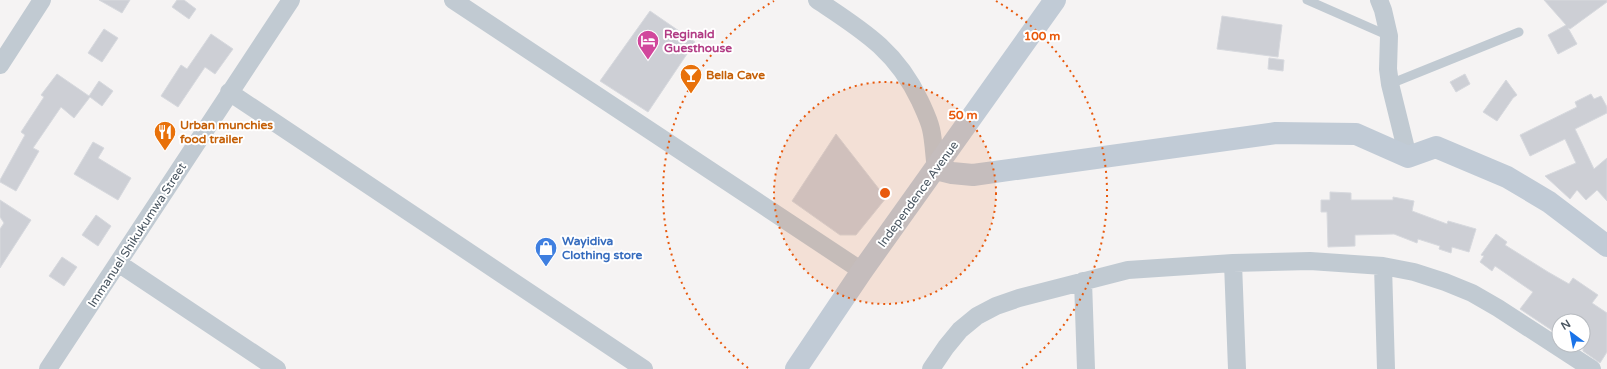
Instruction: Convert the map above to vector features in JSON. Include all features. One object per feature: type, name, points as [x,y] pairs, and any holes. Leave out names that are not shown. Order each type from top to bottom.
[{"type":"street","points":[[0,65],[42,0]]},
{"type":"street","name":"Immanuel Shikukumwa Street","points":[[48,369],[291,0]]},
{"type":"street","points":[[453,0],[862,272]]},
{"type":"street","points":[[817,0],[864,31],[878,44],[906,76],[915,91],[931,129],[936,169],[952,173],[973,175],[1276,133],[1356,134],[1408,157],[1436,147],[1507,177],[1549,202],[1607,246]]},
{"type":"street","name":"Independence Avenue","points":[[796,369],[862,272],[1055,0]]},
{"type":"street","points":[[1379,0],[1389,36],[1388,69],[1390,84],[1408,157]]},
{"type":"street","points":[[229,92],[644,369]]},
{"type":"street","points":[[931,369],[950,341],[960,330],[977,316],[996,306],[1019,298],[1128,270],[1233,263],[1310,261],[1382,266],[1414,272],[1445,282],[1472,293],[1498,308],[1592,369]]},
{"type":"street","points":[[118,263],[277,369]]},
{"type":"street","points":[[1233,263],[1236,369]]},
{"type":"street","points":[[1382,266],[1386,369]]},
{"type":"street","points":[[1083,281],[1086,369]]},
{"type":"lane","points":[[1307,0],[1389,36]]},
{"type":"lane","points":[[1390,84],[1519,32]]},
{"type":"building","points":[[99,0],[130,0],[122,13]]},
{"type":"building","points":[[177,0],[184,0],[196,9],[189,19],[172,7]]},
{"type":"building","points":[[1544,0],[1607,0],[1607,2],[1570,29],[1568,28],[1577,44],[1558,54],[1548,35],[1566,25]]},
{"type":"building","name":"Reginald Guesthouse","points":[[650,11],[695,42],[648,112],[600,81]]},
{"type":"building","points":[[1222,16],[1282,25],[1278,57],[1217,49]]},
{"type":"building","points":[[104,29],[118,38],[102,62],[88,53]]},
{"type":"building","points":[[211,34],[233,49],[215,74],[205,67],[178,107],[161,96],[181,65],[187,69]]},
{"type":"building","points":[[1269,58],[1284,60],[1283,71],[1268,69]]},
{"type":"building","points":[[57,74],[89,96],[99,81],[113,91],[102,106],[90,97],[74,118],[61,107],[33,148],[39,151],[16,191],[0,182],[0,180],[25,135],[21,132],[44,97],[41,95]]},
{"type":"building","points":[[1465,74],[1470,84],[1456,92],[1450,82]]},
{"type":"building","points":[[1506,80],[1517,95],[1513,98],[1497,121],[1483,112]]},
{"type":"building","points":[[1591,94],[1594,99],[1601,96],[1607,107],[1607,113],[1575,129],[1594,169],[1607,158],[1607,201],[1597,190],[1586,200],[1577,190],[1570,199],[1545,176],[1576,163],[1565,139],[1530,156],[1520,135],[1577,107],[1575,102]]},
{"type":"building","points":[[836,134],[886,198],[856,235],[840,235],[792,201]]},
{"type":"building","points":[[93,142],[104,148],[98,158],[131,178],[118,200],[74,174]]},
{"type":"building","points":[[1330,192],[1351,193],[1351,200],[1393,200],[1393,197],[1414,201],[1412,211],[1447,224],[1448,221],[1476,229],[1469,252],[1452,247],[1451,253],[1439,249],[1440,246],[1418,239],[1417,243],[1394,234],[1355,235],[1355,246],[1328,247],[1327,212],[1321,212],[1321,200],[1330,200]]},
{"type":"building","points":[[0,200],[31,220],[0,268],[0,229],[4,223],[0,217]]},
{"type":"building","points":[[96,215],[111,226],[98,246],[82,235]]},
{"type":"building","points":[[1496,234],[1507,242],[1505,245],[1548,272],[1569,284],[1573,278],[1598,295],[1592,303],[1607,313],[1607,352],[1600,363],[1586,353],[1591,353],[1591,313],[1551,313],[1551,330],[1520,309],[1533,292],[1495,266],[1492,271],[1480,262],[1484,256],[1481,255]]},
{"type":"building","points":[[62,257],[77,267],[64,286],[49,276]]},
{"type":"place","name":"Reginald Guesthouse","points":[[648,60]]},
{"type":"place","name":"Bella Cave","points":[[691,94]]},
{"type":"place","name":"Urban munchies food trailer","points":[[165,152]]},
{"type":"place","name":"Wayidiva Clothing store","points":[[546,268]]}]
